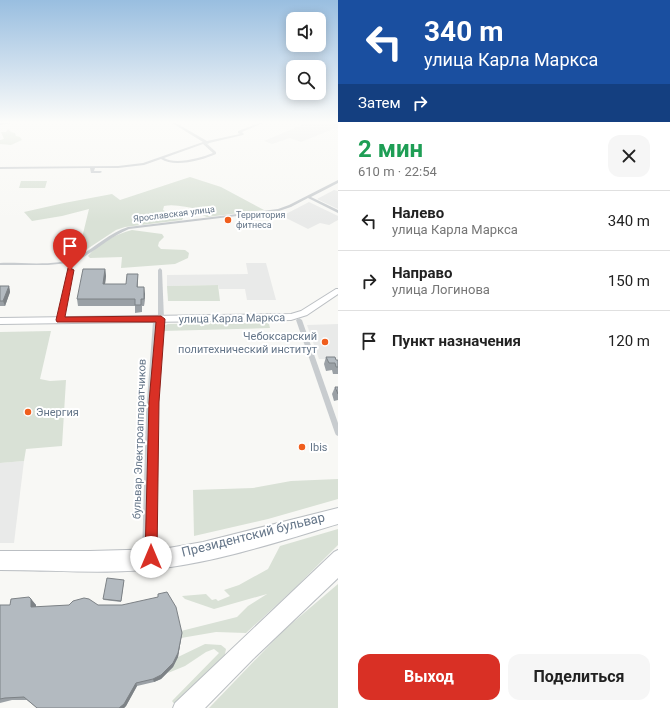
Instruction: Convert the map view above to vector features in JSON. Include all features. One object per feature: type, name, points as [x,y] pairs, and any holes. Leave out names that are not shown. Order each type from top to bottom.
[{"type":"main road","points":[[297,318],[338,291]]},
{"type":"main road","points":[[297,318],[305,317],[338,295]]},
{"type":"main road","name":"улица Карла Маркса","points":[[0,324],[297,318]]},
{"type":"main road","name":"улица Карла Маркса","points":[[0,321],[60,322]]},
{"type":"main road","name":"Президентский бульвар","points":[[0,564],[148,559],[203,548],[338,513]]},
{"type":"main road","name":"Президентский бульвар","points":[[0,557],[182,559],[218,552],[338,519]]},
{"type":"main road","points":[[180,708],[338,556]]},
{"type":"main road","points":[[195,708],[248,654],[338,570]]},
{"type":"street","points":[[0,168],[130,166],[168,156]]},
{"type":"street","points":[[162,158],[168,162],[176,162],[209,156]]},
{"type":"street","points":[[91,167],[93,168],[92,172],[100,172]]},
{"type":"street","name":"Ярославская улица","points":[[0,264],[62,263],[72,261],[117,232],[128,228],[272,211],[284,208],[338,181]]},
{"type":"street","points":[[308,197],[338,212]]},
{"type":"street","points":[[60,322],[72,261]]},
{"type":"street","name":"бульвар Электроаппаратчиков","points":[[148,559],[149,413],[159,321],[160,270]]},
{"type":"street","points":[[297,318],[338,433]]},
{"type":"shaded area","points":[[190,177],[221,187],[264,210],[207,217],[202,215],[206,210],[205,208],[174,205],[164,206],[163,210],[183,218],[182,220],[125,227],[116,230],[72,259],[64,261],[81,242],[89,209],[62,216],[32,221],[24,212],[112,194],[120,200]]},
{"type":"shaded area","points":[[21,181],[47,181],[45,188],[19,188]]},
{"type":"shaded area","points":[[334,190],[338,191],[338,209],[317,199]]},
{"type":"shaded area","points":[[309,202],[338,216],[338,220],[329,225],[320,223],[308,229],[282,216]]},
{"type":"shaded area","points":[[132,230],[162,234],[164,237],[159,242],[158,246],[161,249],[185,250],[189,253],[188,258],[175,264],[121,268],[122,257],[90,258],[88,256],[97,247],[108,240]]},
{"type":"shaded area","points":[[246,263],[266,263],[276,300],[247,300],[245,289],[219,289],[218,285],[167,286],[167,275],[248,274]]},
{"type":"shaded area","points":[[218,285],[220,301],[168,301],[167,286]]},
{"type":"shaded area","points":[[168,324],[269,324],[270,328],[162,331],[163,326]]},
{"type":"shaded area","name":"Чебоксарский политехнический институт","points":[[338,324],[338,359],[319,359],[307,325]]},
{"type":"shaded area","points":[[51,331],[40,379],[50,381],[66,380],[62,446],[26,449],[24,461],[0,463],[0,332]]},
{"type":"shaded area","points":[[24,461],[14,543],[0,543],[0,463]]},
{"type":"shaded area","points":[[338,479],[338,499],[268,519],[194,536],[193,490],[253,488],[291,481]]},
{"type":"shaded area","points":[[338,529],[338,545],[295,588],[246,633],[216,632],[181,638],[181,631],[237,617],[248,606],[267,594],[214,609],[185,599],[182,596],[206,594],[212,600],[216,599],[218,601],[230,596],[224,590],[239,585],[268,569],[280,546]]},
{"type":"shaded area","points":[[338,584],[338,708],[209,708],[284,630]]},
{"type":"shaded area","points":[[205,644],[221,645],[226,649],[224,659],[176,706],[172,701],[219,653],[214,649],[206,652],[185,666],[168,673],[178,657]]},
{"type":"building","points":[[83,269],[105,269],[103,284],[126,284],[127,274],[138,274],[137,287],[144,287],[144,299],[141,299],[141,305],[135,305],[135,299],[77,299]]},
{"type":"building","points":[[0,286],[9,286],[3,301],[0,301]]},
{"type":"building","points":[[326,357],[335,357],[336,360],[338,360],[338,367],[336,367],[335,363],[329,363]]},
{"type":"building","points":[[335,387],[338,387],[338,394]]},
{"type":"building","points":[[107,578],[124,580],[121,601],[103,599]]},
{"type":"building","points":[[167,592],[176,607],[182,633],[178,653],[173,663],[161,675],[153,679],[136,683],[124,704],[119,708],[37,708],[24,697],[0,699],[0,605],[10,605],[11,599],[29,597],[31,599],[31,607],[69,605],[73,601],[84,598],[89,599],[98,605],[122,605],[158,597],[158,594]]},
{"type":"place","name":"Территория фитнеса","points":[[228,220]]},
{"type":"place","name":"Чебоксарский политехнический институт","points":[[325,342]]},
{"type":"place","name":"Энергия","points":[[28,412]]},
{"type":"place","name":"Ibis","points":[[302,447]]},
{"type":"route","points":[[70,270],[60,320],[161,319],[154,402],[151,557]]}]
